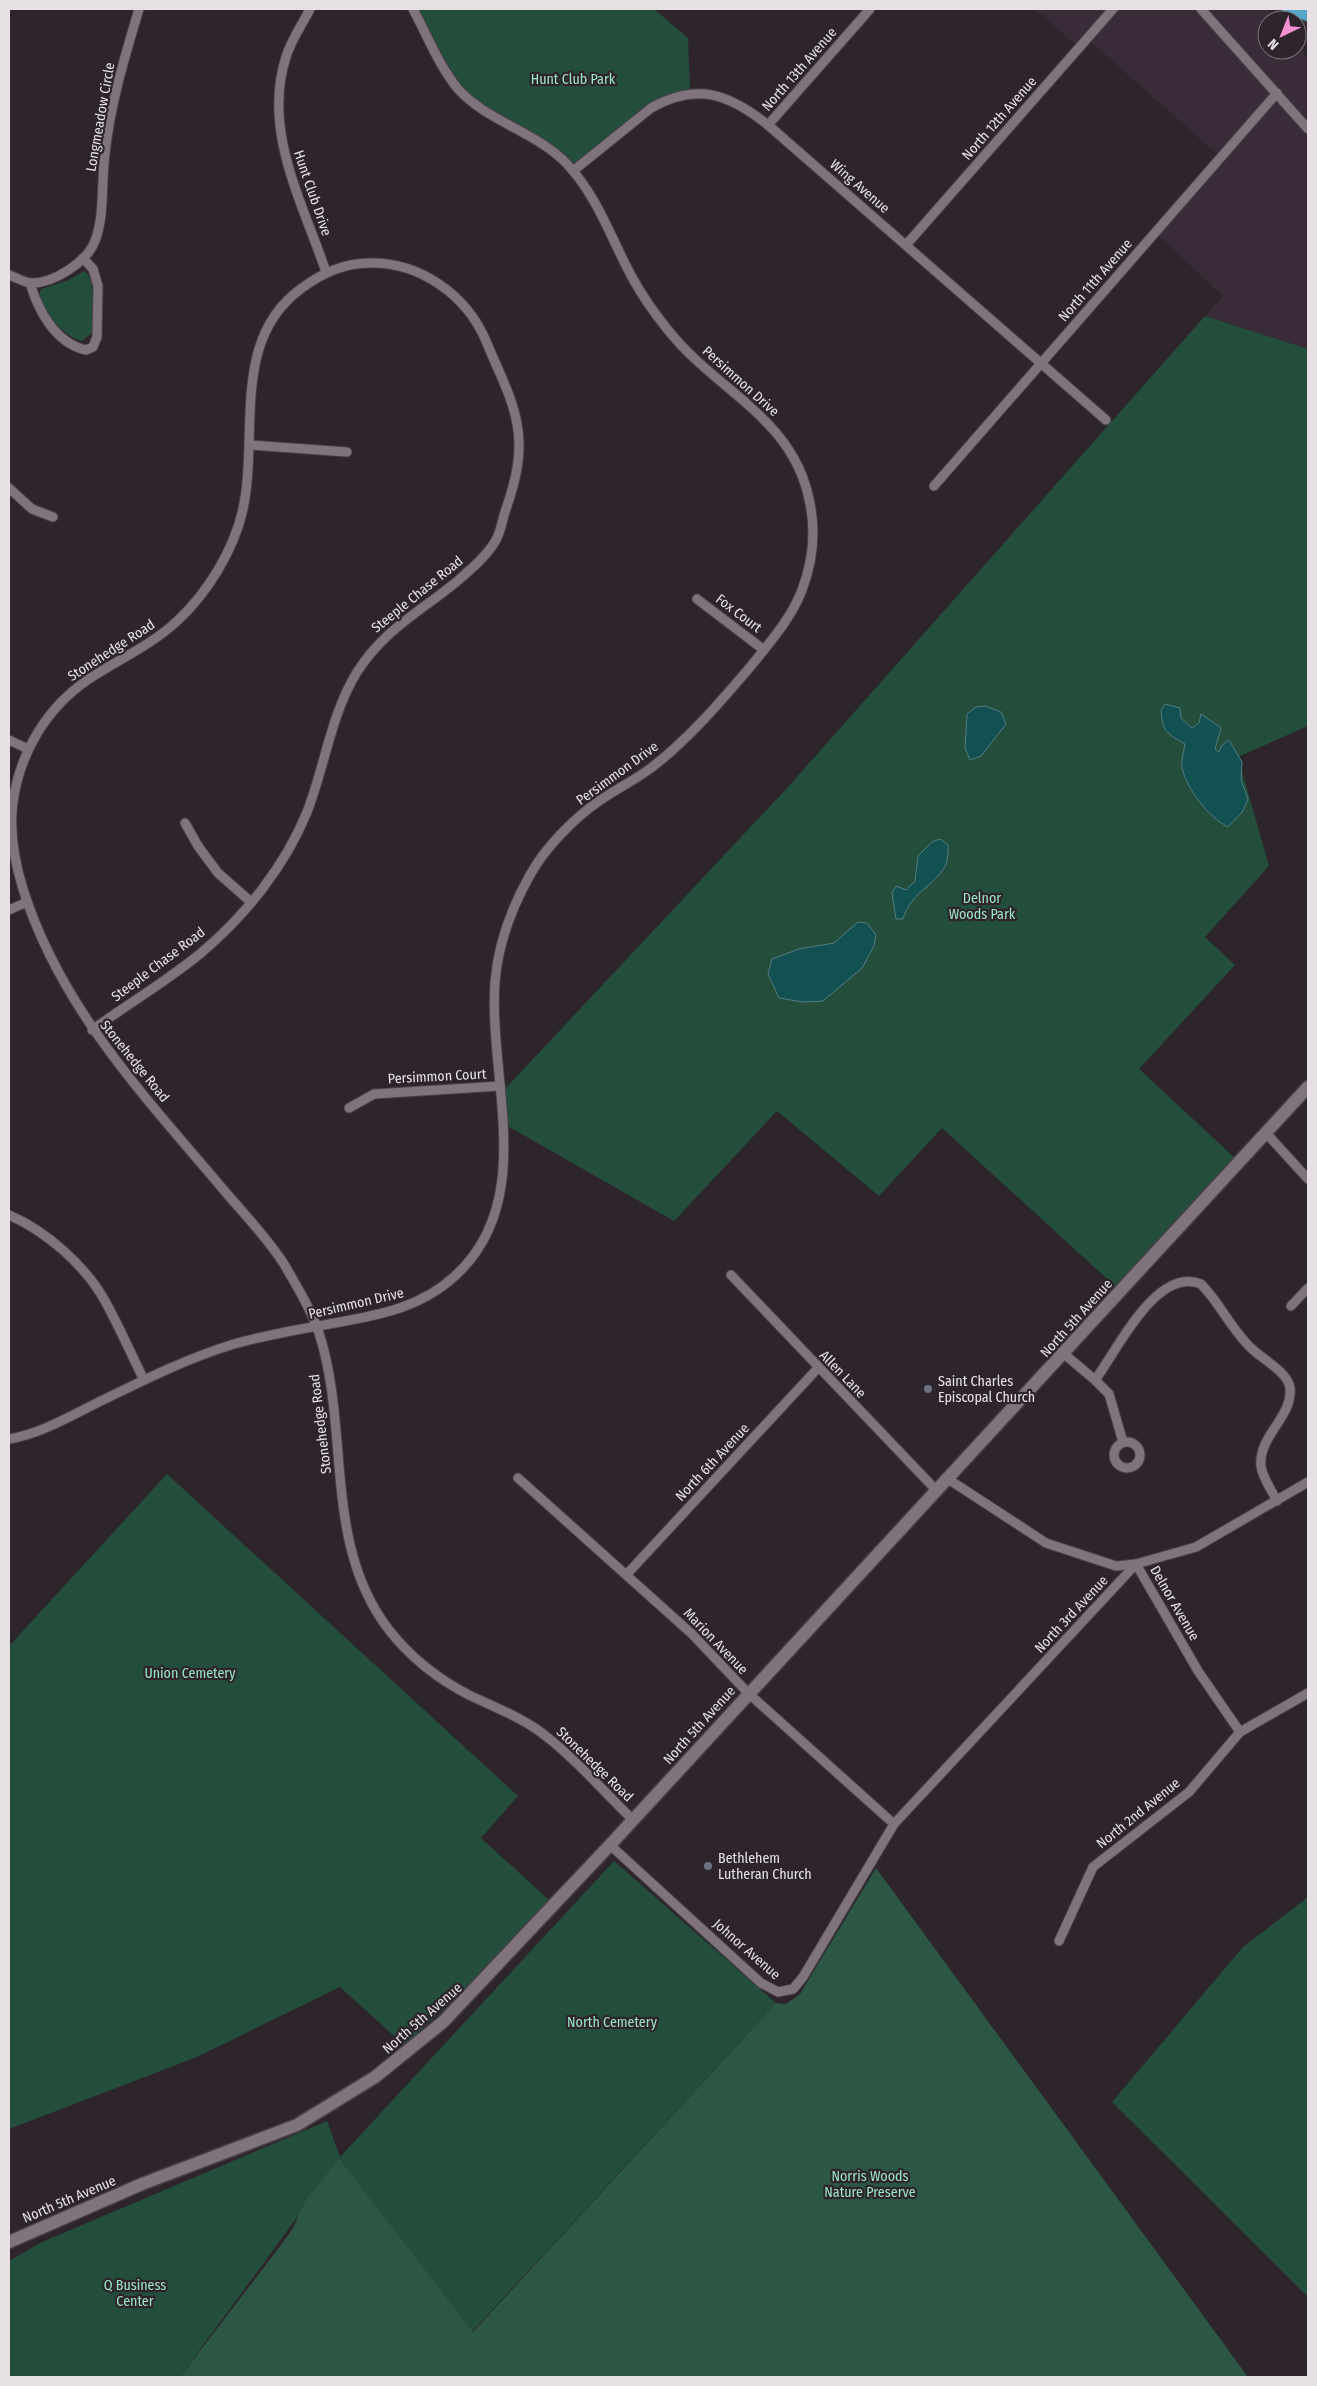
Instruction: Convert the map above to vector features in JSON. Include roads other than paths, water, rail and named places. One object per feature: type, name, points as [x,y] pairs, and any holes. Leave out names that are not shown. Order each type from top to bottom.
[{"type":"main road","points":[[1288,9],[1308,15]]},
{"type":"main road","name":"North 5th Avenue","points":[[9,2242],[142,2184],[297,2125],[375,2077],[421,2041],[466,2000],[937,1492],[1308,1087]]},
{"type":"street","name":"Longmeadow Circle","points":[[30,283],[47,279],[69,270],[83,258],[94,242],[99,226],[105,153],[114,100],[138,9]]},
{"type":"street","name":"Persimmon Drive","points":[[9,1439],[44,1429],[70,1418],[177,1364],[233,1345],[400,1310],[417,1302],[458,1274],[476,1253],[489,1232],[498,1206],[503,1181],[500,1086],[494,1020],[495,980],[504,939],[516,903],[533,870],[564,832],[594,804],[650,769],[689,736],[726,695],[785,622],[800,595],[810,566],[812,522],[810,504],[803,475],[789,446],[765,419],[702,366],[672,334],[648,304],[632,278],[596,204],[564,160],[477,105],[459,90],[446,71],[413,9]]},
{"type":"street","name":"North 13th Avenue","points":[[768,125],[870,9]]},
{"type":"street","name":"North 12th Avenue","points":[[906,245],[1112,9]]},
{"type":"street","points":[[1200,9],[1308,129]]},
{"type":"street","name":"Hunt Club Drive","points":[[307,10],[286,56],[279,102],[280,123],[288,168],[326,272]]},
{"type":"street","name":"North 11th Avenue","points":[[934,486],[1277,93]]},
{"type":"street","name":"Wing Avenue","points":[[573,171],[651,108],[681,94],[716,94],[751,112],[768,125],[1106,420]]},
{"type":"street","points":[[9,275],[30,283],[43,317],[59,334],[78,348],[86,350],[93,347],[97,337],[98,286],[93,269],[83,258]]},
{"type":"street","name":"Steeple Chase Road","points":[[92,1030],[200,953],[251,902],[270,879],[299,830],[309,807],[349,687],[361,666],[376,646],[396,626],[455,583],[474,566],[496,540],[517,474],[518,426],[512,405],[477,322],[461,302],[444,287],[426,276],[395,266],[367,263],[326,272]]},
{"type":"street","name":"Stonehedge Road","points":[[326,272],[287,299],[264,332],[253,367],[249,468],[240,521],[231,546],[202,591],[177,621],[161,634],[73,690],[43,724],[28,749],[14,800],[11,830],[15,864],[27,902],[52,964],[92,1030],[118,1065],[279,1256],[317,1326],[332,1396],[345,1521],[362,1581],[373,1606],[389,1630],[413,1658],[438,1677],[467,1694],[516,1716],[548,1738],[633,1820]]},
{"type":"street","points":[[250,445],[347,452]]},
{"type":"street","points":[[9,488],[32,509],[54,517]]},
{"type":"street","name":"Fox Court","points":[[697,599],[764,650]]},
{"type":"street","points":[[9,740],[28,749]]},
{"type":"street","points":[[185,823],[198,846],[218,872],[251,902]]},
{"type":"street","points":[[9,910],[27,902]]},
{"type":"street","name":"Persimmon Court","points":[[349,1108],[374,1094],[500,1086]]},
{"type":"street","points":[[1266,1133],[1308,1179]]},
{"type":"street","points":[[9,1215],[45,1236],[88,1277],[104,1299],[144,1380]]},
{"type":"street","name":"Allen Lane","points":[[731,1275],[937,1492]]},
{"type":"street","points":[[1095,1380],[1139,1313],[1152,1300],[1176,1284],[1194,1281],[1201,1284],[1236,1332],[1250,1347],[1286,1378],[1290,1386],[1290,1402],[1264,1446],[1262,1456],[1263,1473],[1277,1501]]},
{"type":"street","points":[[1291,1306],[1308,1288]]},
{"type":"street","points":[[1063,1353],[1109,1394],[1123,1442]]},
{"type":"street","name":"North 6th Avenue","points":[[627,1574],[818,1368]]},
{"type":"street","name":"Marion Avenue","points":[[518,1478],[692,1634],[748,1694],[894,1824]]},
{"type":"street","name":"Delnor Avenue","points":[[948,1479],[1046,1543],[1116,1566],[1136,1564],[1198,1671],[1240,1732]]},
{"type":"street","points":[[1136,1564],[1191,1550],[1308,1482]]},
{"type":"street","name":"North 3rd Avenue","points":[[894,1824],[1136,1564]]},
{"type":"street","name":"North 2nd Avenue","points":[[1059,1941],[1093,1867],[1189,1792],[1240,1732],[1308,1693]]},
{"type":"street","name":"Johnor Avenue","points":[[610,1845],[761,1983],[770,1990],[786,1992],[792,1989],[803,1977],[894,1824]]},
{"type":"water","points":[[1165,704],[1180,708],[1181,718],[1192,728],[1199,723],[1201,714],[1221,728],[1215,749],[1219,752],[1222,745],[1229,740],[1242,762],[1241,780],[1248,799],[1243,811],[1228,827],[1206,810],[1189,785],[1182,768],[1185,744],[1164,728],[1161,710]]},
{"type":"water","points":[[985,706],[1001,712],[1006,724],[981,756],[970,760],[965,748],[967,714],[976,707]]},
{"type":"water","points":[[940,839],[948,845],[947,861],[944,869],[912,901],[903,919],[896,919],[892,893],[896,886],[906,890],[915,881],[918,856],[932,842]]},
{"type":"water","points":[[858,922],[867,923],[876,935],[874,946],[862,968],[823,1001],[803,1002],[779,998],[768,974],[772,959],[799,949],[834,943]]},
{"type":"place","name":"Saint Charles Episcopal Church","points":[[928,1389]]},
{"type":"place","name":"Bethlehem Lutheran Church","points":[[708,1866]]},
{"type":"park label","name":"Hunt Club Park","points":[[573,79]]},
{"type":"park label","name":"Delnor Woods Park","points":[[982,906]]},
{"type":"park label","name":"Union Cemetery","points":[[190,1673]]},
{"type":"park label","name":"North Cemetery","points":[[612,2022]]},
{"type":"park label","name":"Norris Woods Nature Preserve","points":[[870,2184]]},
{"type":"park label","name":"Q Business Center","points":[[135,2294]]}]
